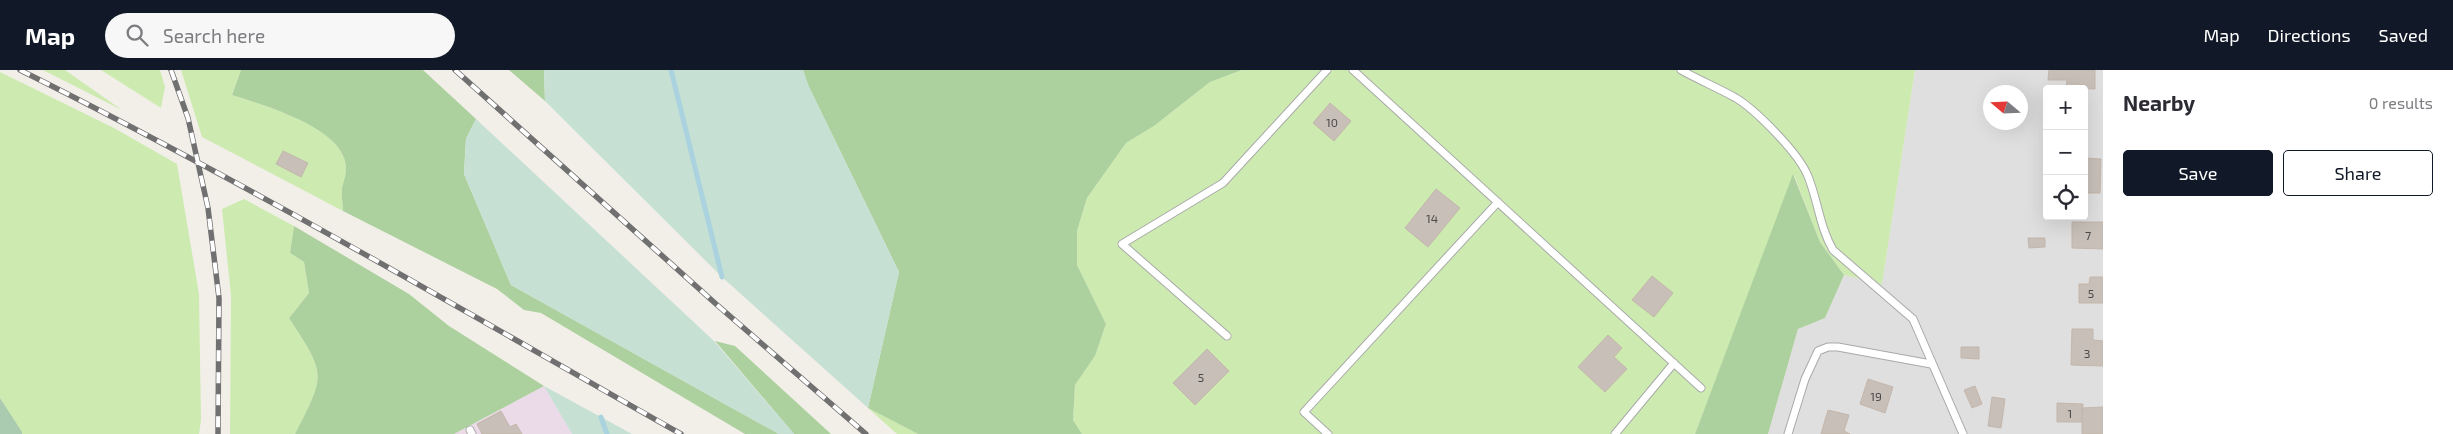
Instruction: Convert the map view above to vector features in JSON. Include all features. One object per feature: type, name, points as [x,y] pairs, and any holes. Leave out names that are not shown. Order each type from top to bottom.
[{"type":"lane","points":[[1227,336],[1122,244],[1223,183],[1327,70]]},
{"type":"lane","points":[[1354,70],[1701,388]]},
{"type":"lane","points":[[1681,70],[1738,99],[1769,127],[1800,160],[1808,177],[1827,240],[1833,250],[1913,319],[1963,434]]},
{"type":"lane","points":[[1328,434],[1304,412],[1498,202]]},
{"type":"lane","points":[[1788,434],[1805,379],[1818,351],[1828,347],[1838,347],[1932,364]]},
{"type":"lane","points":[[1615,434],[1674,363]]},
{"type":"shaded area","points":[[1915,70],[2103,70],[2103,434],[1768,434],[1798,329],[1825,318],[1844,275],[1882,283]]},
{"type":"shaded area","points":[[544,386],[572,434],[454,434]]},
{"type":"green space","points":[[43,70],[65,70],[122,110]]},
{"type":"green space","points":[[101,70],[160,70],[165,87],[161,108]]},
{"type":"green space","points":[[181,70],[241,70],[232,95],[295,118],[326,136],[337,146],[346,166],[342,191],[343,211],[202,137]]},
{"type":"green space","points":[[241,70],[423,70],[476,119],[466,139],[464,174],[511,285],[779,434],[745,434],[541,313],[524,310],[497,289],[343,211],[342,191],[346,166],[337,146],[311,126],[295,118],[232,95]]},
{"type":"green space","points":[[509,70],[544,70],[545,101]]},
{"type":"green space","points":[[544,70],[803,70],[808,85],[899,272],[868,408],[722,277],[545,101]]},
{"type":"green space","points":[[803,70],[1242,70],[1210,82],[1154,126],[1126,143],[1087,198],[1077,231],[1077,265],[1106,324],[1095,356],[1075,385],[1073,420],[1082,434],[918,434],[868,408],[899,272],[808,85]]},
{"type":"green space","points":[[1242,70],[1915,70],[1882,284],[1844,275],[1820,242],[1794,175],[1695,434],[1082,434],[1073,420],[1075,385],[1095,356],[1106,324],[1077,265],[1077,231],[1087,198],[1126,143],[1154,126],[1210,82]]},
{"type":"green space","points":[[0,72],[114,128],[177,164],[199,294],[201,420],[199,434],[22,434],[0,398]]},
{"type":"green space","points":[[476,119],[714,341],[794,434],[779,434],[511,285],[464,174],[466,139]]},
{"type":"green space","points":[[1793,174],[1820,242],[1844,275],[1825,318],[1798,329],[1768,434],[1695,434]]},
{"type":"green space","points":[[244,199],[294,226],[290,253],[304,262],[309,293],[289,318],[310,352],[318,374],[312,398],[295,434],[230,434],[231,296],[222,209]]},
{"type":"green space","points":[[294,226],[409,294],[449,326],[544,386],[454,434],[295,434],[312,398],[318,374],[310,352],[289,318],[309,293],[304,262],[290,253]]},
{"type":"green space","points":[[715,341],[735,346],[831,434],[794,434]]},
{"type":"green space","points":[[544,386],[632,434],[572,434]]},
{"type":"green space","points":[[0,398],[22,432],[22,434],[0,434]]},
{"type":"green space","points":[[868,408],[918,434],[897,434]]},
{"type":"building","points":[[2049,70],[2095,70],[2095,89],[2088,89],[2088,85],[2066,85],[2067,80],[2048,80]]},
{"type":"building","points":[[1330,103],[1351,121],[1334,141],[1313,123]]},
{"type":"building","points":[[283,151],[308,163],[301,177],[276,164]]},
{"type":"building","points":[[2088,158],[2101,159],[2100,193],[2088,193]]},
{"type":"building","points":[[1436,189],[1460,208],[1428,247],[1405,228]]},
{"type":"building","points":[[2072,222],[2103,222],[2103,249],[2072,248]]},
{"type":"building","points":[[2028,238],[2045,238],[2045,247],[2029,248]]},
{"type":"building","points":[[1652,276],[1673,293],[1654,317],[1632,300]]},
{"type":"building","points":[[2090,277],[2103,277],[2103,303],[2079,303],[2079,284],[2089,284]]},
{"type":"building","points":[[2072,329],[2093,329],[2093,340],[2103,341],[2103,366],[2071,365]]},
{"type":"building","points":[[1608,335],[1622,348],[1614,357],[1627,369],[1605,392],[1578,367]]},
{"type":"building","points":[[1961,347],[1979,347],[1979,359],[1961,358]]},
{"type":"building","points":[[1207,349],[1229,371],[1195,405],[1173,383]]},
{"type":"building","points":[[1868,379],[1893,387],[1885,413],[1860,404]]},
{"type":"building","points":[[1975,386],[1982,404],[1972,408],[1964,390]]},
{"type":"building","points":[[1992,397],[2005,399],[2001,428],[1988,426]]},
{"type":"building","points":[[2057,403],[2083,404],[2082,422],[2057,422]]},
{"type":"building","points":[[2103,407],[2103,434],[2082,434],[2082,408]]},
{"type":"building","points":[[1828,410],[1849,415],[1844,431],[1850,434],[1821,434]]},
{"type":"building","points":[[501,411],[510,427],[516,424],[522,434],[482,434],[477,424]]},
{"type":"waterway","points":[[671,70],[722,277]]},
{"type":"waterway","points":[[601,417],[607,434]]},
{"type":"railway","points":[[20,70],[270,202],[681,434]]},
{"type":"railway","points":[[171,70],[188,118],[208,208],[219,298],[218,434]]},
{"type":"railway","points":[[455,70],[716,304],[866,434]]}]
